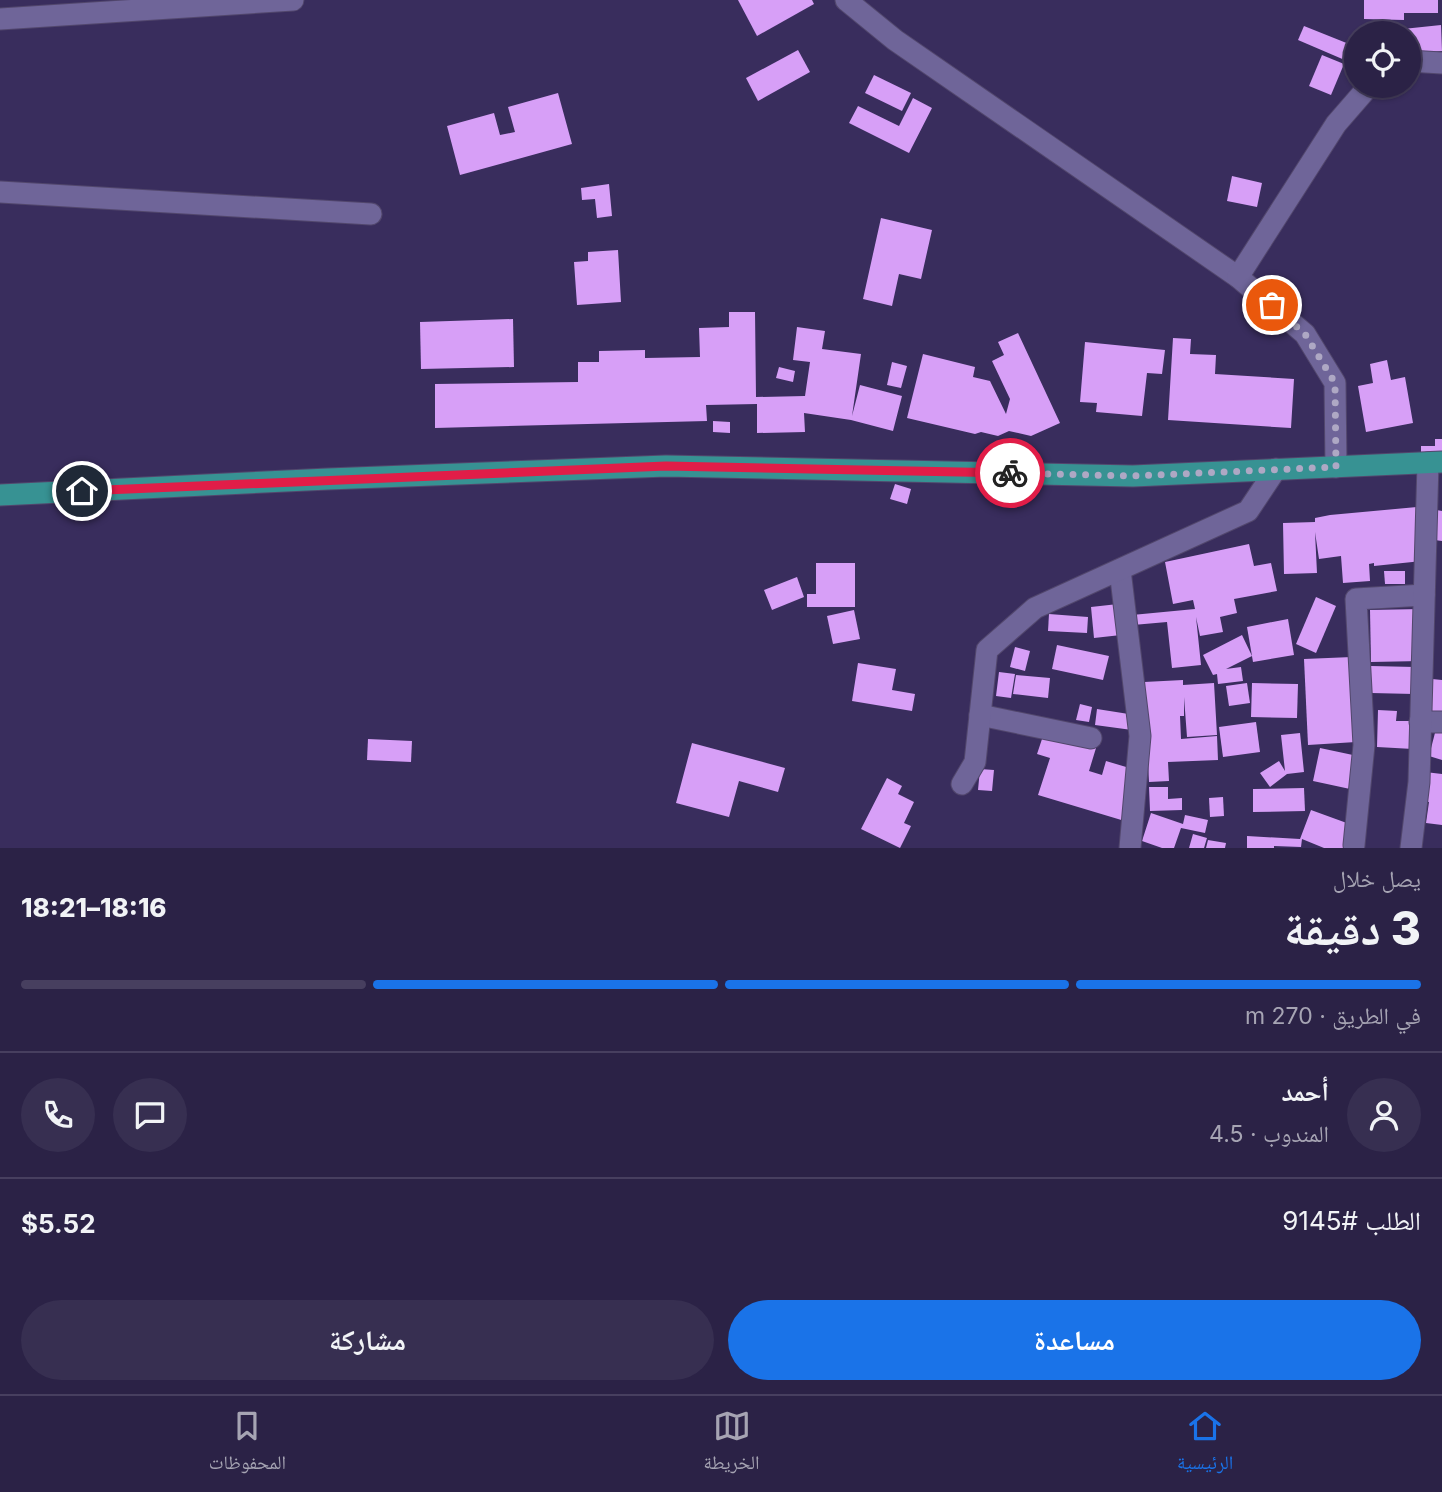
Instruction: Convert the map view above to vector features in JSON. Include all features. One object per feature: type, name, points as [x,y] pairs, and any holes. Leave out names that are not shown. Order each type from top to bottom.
[{"type":"main road","points":[[0,495],[666,466],[1133,476],[1435,462]]},
{"type":"street","points":[[0,19],[148,5],[293,0]]},
{"type":"street","points":[[846,0],[906,48],[1238,277],[1305,334],[1335,383],[1336,467]]},
{"type":"street","points":[[1421,62],[1442,63]]},
{"type":"street","points":[[1238,277],[1336,124],[1359,98]]},
{"type":"street","points":[[0,192],[371,214]]},
{"type":"street","points":[[1411,848],[1419,782],[1424,595],[1435,462]]},
{"type":"street","points":[[962,784],[975,762],[987,650],[1035,608],[1248,511],[1276,469]]},
{"type":"street","points":[[1120,570],[1140,736],[1130,848]]},
{"type":"street","points":[[1354,845],[1364,744],[1356,599],[1424,595]]},
{"type":"street","points":[[980,715],[1090,738]]},
{"type":"street","points":[[1420,722],[1442,722]]},
{"type":"building","points":[[738,0],[812,0],[814,4],[757,36]]},
{"type":"building","points":[[1364,0],[1438,0],[1438,13],[1404,13],[1404,20],[1364,19]]},
{"type":"building","points":[[1441,25],[1442,51],[1421,53],[1421,27]]},
{"type":"building","points":[[1304,26],[1344,42],[1344,60],[1298,40]]},
{"type":"building","points":[[798,50],[810,72],[758,101],[746,78]]},
{"type":"building","points":[[1322,55],[1344,64],[1331,95],[1309,86]]},
{"type":"building","points":[[874,75],[911,93],[902,111],[865,93]]},
{"type":"building","points":[[558,93],[572,144],[460,175],[447,126],[494,113],[500,135],[515,132],[508,107]]},
{"type":"building","points":[[913,98],[932,108],[909,153],[849,123],[858,106],[899,126]]},
{"type":"building","points":[[1232,176],[1262,183],[1257,207],[1227,201]]},
{"type":"building","points":[[609,184],[612,216],[597,218],[595,199],[582,200],[581,188]]},
{"type":"building","points":[[881,218],[932,230],[921,279],[899,274],[892,306],[863,299]]},
{"type":"building","points":[[618,250],[621,302],[577,305],[574,262],[588,261],[588,252]]},
{"type":"building","points":[[729,312],[755,312],[756,397],[805,396],[810,362],[793,360],[797,327],[825,331],[822,349],[861,354],[852,416],[860,385],[902,396],[893,431],[851,420],[804,413],[805,432],[757,433],[757,404],[706,405],[707,421],[435,428],[435,384],[578,382],[578,362],[599,362],[599,351],[645,350],[645,358],[700,357],[699,328],[729,327]]},
{"type":"building","points":[[513,319],[514,367],[421,369],[420,322]]},
{"type":"building","points":[[1018,333],[1060,423],[1031,436],[1009,431],[998,436],[981,432],[975,434],[907,418],[923,354],[975,367],[973,377],[990,381],[1006,414],[1010,399],[992,361],[1004,355],[998,342]]},
{"type":"building","points":[[1173,338],[1191,339],[1190,354],[1216,355],[1215,374],[1294,379],[1291,428],[1168,420]]},
{"type":"building","points":[[1085,342],[1165,350],[1162,374],[1147,373],[1142,416],[1096,412],[1097,403],[1080,402]]},
{"type":"building","points":[[1387,360],[1391,380],[1405,377],[1413,423],[1366,432],[1358,386],[1373,383],[1370,364]]},
{"type":"building","points":[[892,362],[907,366],[901,388],[887,385]]},
{"type":"building","points":[[779,367],[795,371],[793,382],[776,378]]},
{"type":"building","points":[[713,421],[730,422],[730,433],[713,432]]},
{"type":"building","points":[[1435,439],[1442,439],[1442,457],[1421,457],[1421,446],[1435,446]]},
{"type":"building","points":[[895,484],[911,489],[907,504],[890,499]]},
{"type":"building","points":[[1417,507],[1422,561],[1374,566],[1374,563],[1369,564],[1370,581],[1343,583],[1341,556],[1319,559],[1315,532],[1317,573],[1284,574],[1283,523],[1315,522],[1315,518],[1330,515]]},
{"type":"building","points":[[1431,509],[1442,511],[1442,541],[1427,539]]},
{"type":"building","points":[[1249,544],[1254,566],[1271,563],[1277,591],[1234,599],[1237,613],[1220,617],[1223,632],[1200,636],[1196,617],[1201,665],[1172,668],[1167,622],[1133,625],[1132,615],[1195,609],[1193,600],[1173,604],[1165,562]]},
{"type":"building","points":[[816,563],[855,563],[855,607],[807,607],[807,594],[816,594]]},
{"type":"building","points":[[1384,571],[1405,571],[1405,584],[1385,584]]},
{"type":"building","points":[[797,577],[804,597],[772,610],[764,590]]},
{"type":"building","points":[[1316,597],[1336,606],[1316,653],[1296,644]]},
{"type":"building","points":[[1118,604],[1121,635],[1094,638],[1091,607]]},
{"type":"building","points":[[1421,609],[1421,661],[1371,662],[1370,610]]},
{"type":"building","points":[[854,610],[860,639],[833,644],[827,616]]},
{"type":"building","points":[[1049,614],[1088,617],[1087,633],[1048,631]]},
{"type":"building","points":[[1288,619],[1294,655],[1253,662],[1247,627]]},
{"type":"building","points":[[1242,635],[1252,656],[1226,669],[1241,667],[1243,681],[1218,684],[1217,674],[1213,675],[1203,655]]},
{"type":"building","points":[[1057,645],[1109,656],[1103,680],[1052,669]]},
{"type":"building","points":[[1015,647],[1030,651],[1025,671],[1010,667]]},
{"type":"building","points":[[1352,657],[1356,742],[1308,745],[1304,659]]},
{"type":"building","points":[[858,663],[896,669],[892,690],[915,694],[912,711],[852,701]]},
{"type":"building","points":[[1371,666],[1415,667],[1414,694],[1371,693]]},
{"type":"building","points":[[999,672],[1015,674],[1011,698],[996,696]]},
{"type":"building","points":[[1016,675],[1050,678],[1048,698],[1013,694]]},
{"type":"building","points":[[1432,679],[1442,680],[1442,712],[1430,712]]},
{"type":"building","points":[[1183,680],[1183,685],[1214,683],[1217,735],[1187,737],[1184,697],[1184,716],[1180,716],[1181,739],[1217,736],[1218,760],[1168,762],[1169,781],[1149,782],[1144,682]]},
{"type":"building","points":[[1247,683],[1250,703],[1229,706],[1226,686]]},
{"type":"building","points":[[1252,683],[1298,684],[1297,718],[1251,717]]},
{"type":"building","points":[[1080,704],[1092,707],[1089,722],[1076,720]]},
{"type":"building","points":[[1097,709],[1135,715],[1132,730],[1095,725]]},
{"type":"building","points":[[1378,710],[1397,711],[1396,721],[1414,721],[1413,749],[1377,747]]},
{"type":"building","points":[[1256,722],[1260,752],[1223,757],[1219,727]]},
{"type":"building","points":[[1436,729],[1442,731],[1442,760],[1429,756]]},
{"type":"building","points":[[1044,733],[1096,748],[1089,771],[1102,775],[1106,761],[1143,772],[1128,822],[1038,795],[1050,758],[1037,754]]},
{"type":"building","points":[[1300,733],[1304,772],[1287,774],[1270,787],[1260,773],[1279,761],[1285,771],[1281,735]]},
{"type":"building","points":[[368,739],[412,741],[411,762],[367,760]]},
{"type":"building","points":[[692,743],[785,768],[778,792],[739,781],[729,817],[676,803]]},
{"type":"building","points":[[1320,748],[1367,758],[1364,792],[1313,781]]},
{"type":"building","points":[[980,769],[994,770],[992,791],[978,790]]},
{"type":"building","points":[[1425,772],[1442,774],[1442,825],[1426,823],[1429,802],[1421,801]]},
{"type":"building","points":[[887,778],[902,786],[898,794],[914,802],[904,823],[911,826],[900,848],[861,829]]},
{"type":"building","points":[[1149,787],[1168,787],[1168,799],[1182,798],[1182,810],[1150,811]]},
{"type":"building","points":[[1304,788],[1305,811],[1253,812],[1253,789]]},
{"type":"building","points":[[1223,797],[1224,816],[1210,817],[1209,798]]},
{"type":"building","points":[[1311,810],[1355,826],[1346,848],[1324,848],[1302,839],[1301,847],[1247,848],[1247,836],[1300,839]]},
{"type":"building","points":[[1151,813],[1183,824],[1185,815],[1208,820],[1205,833],[1181,828],[1174,848],[1162,848],[1142,841]]},
{"type":"building","points":[[1193,834],[1207,838],[1204,848],[1189,848]]},
{"type":"building","points":[[1208,840],[1226,843],[1225,848],[1206,848]]},
{"type":"way so far","points":[[1010,473],[1133,476],[1336,467],[1335,383],[1305,334],[1272,305]]},
{"type":"route","points":[[82,491],[666,466],[1010,473]]}]
